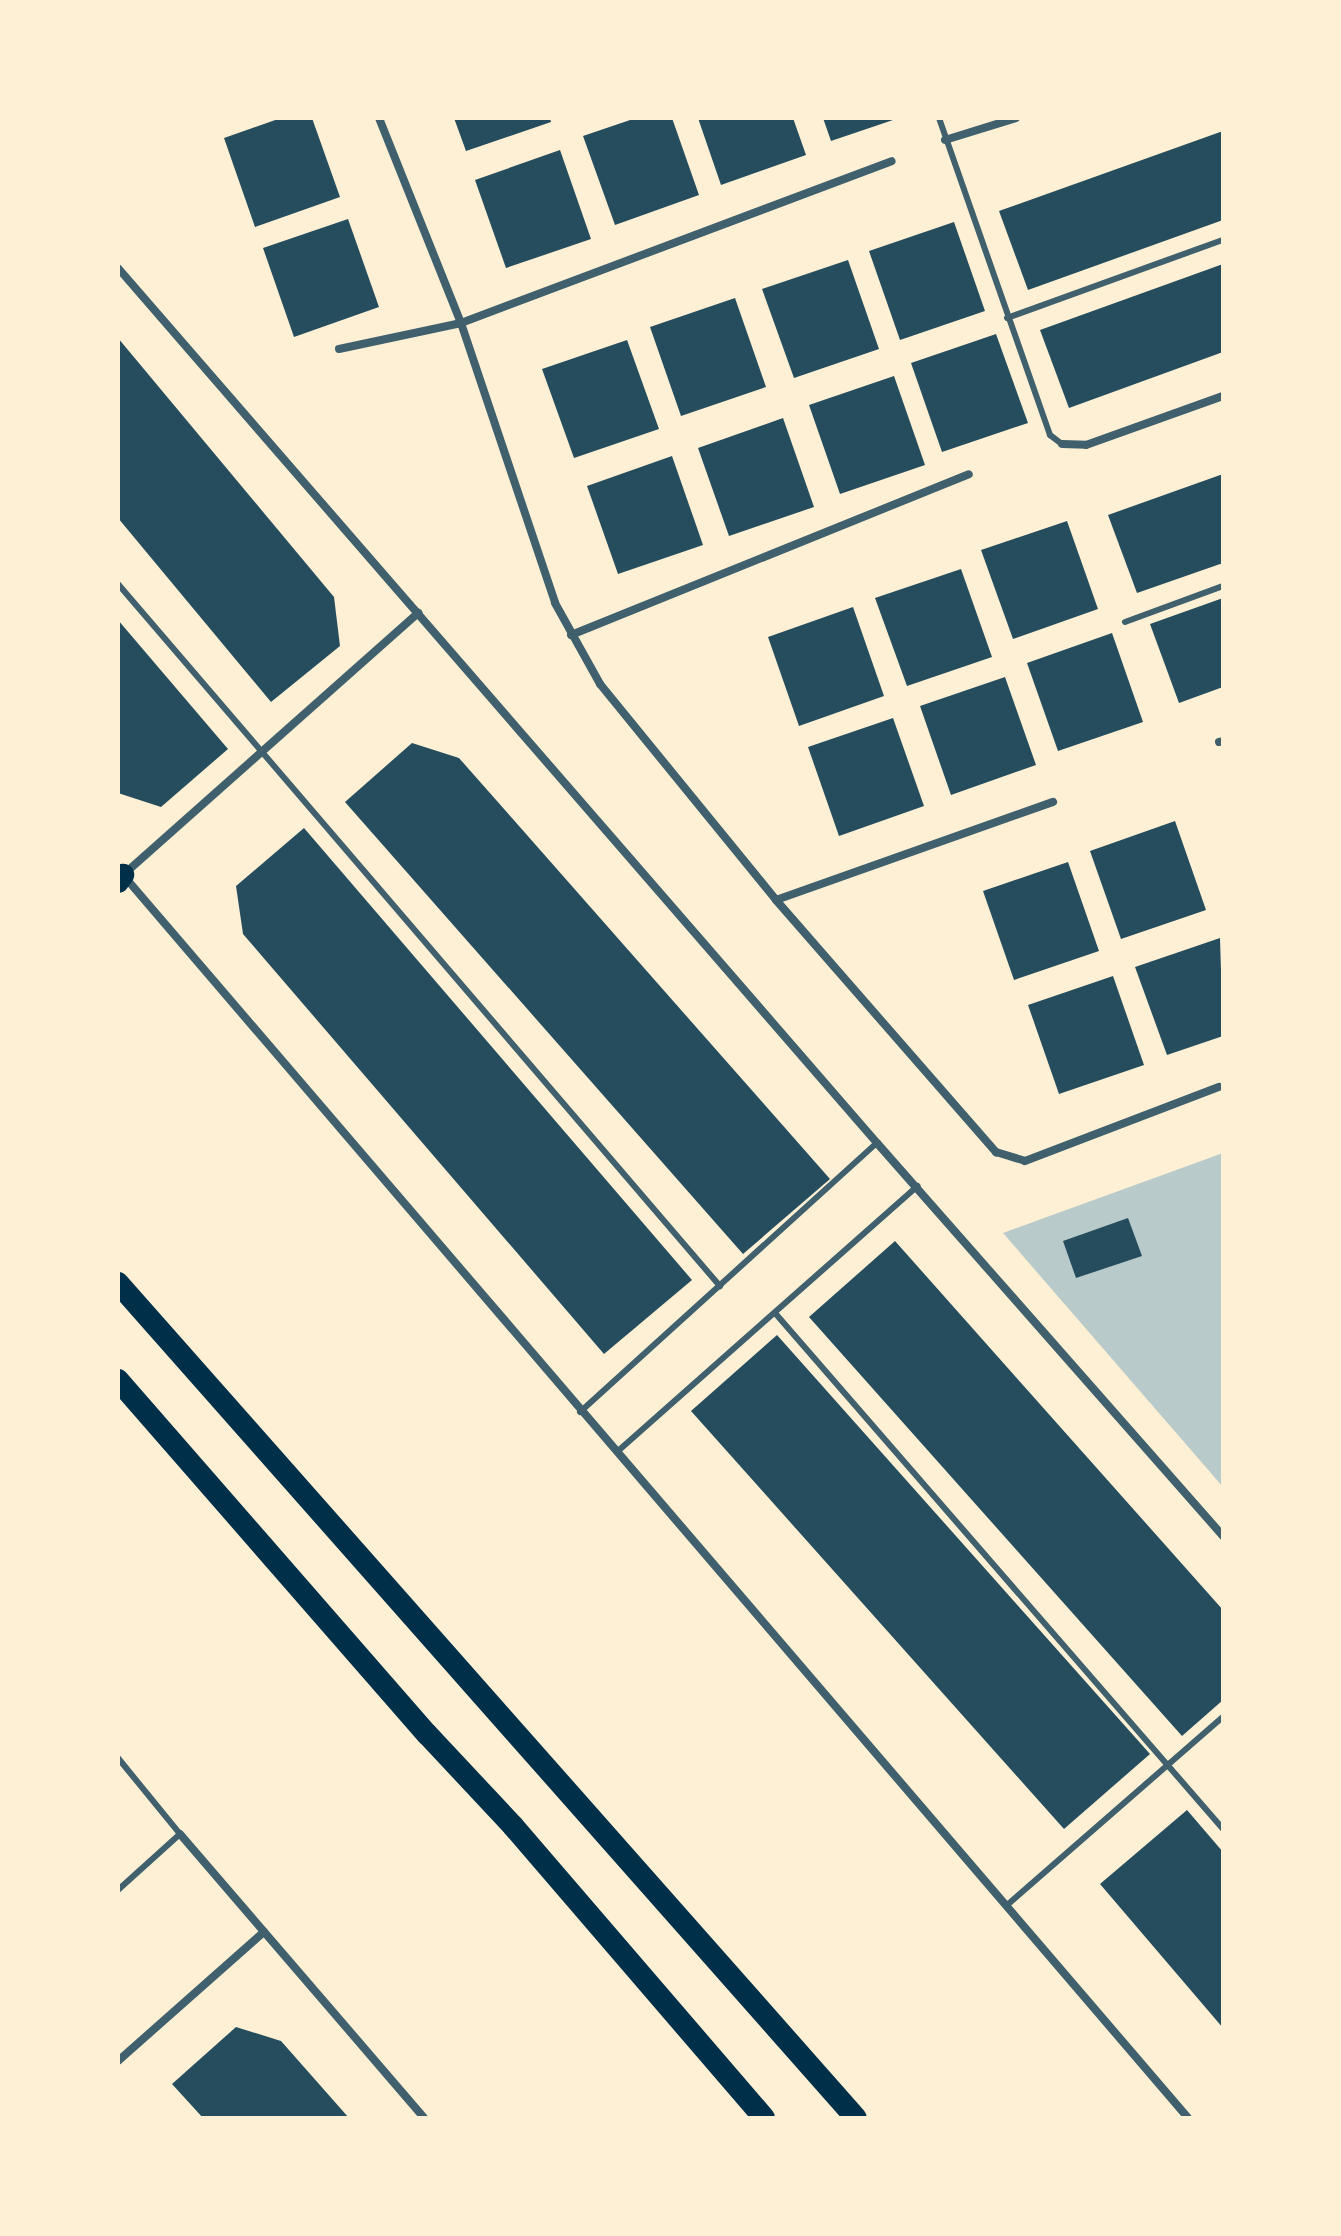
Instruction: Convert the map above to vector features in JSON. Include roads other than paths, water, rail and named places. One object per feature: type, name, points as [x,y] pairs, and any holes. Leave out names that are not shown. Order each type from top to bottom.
[{"type":"highway","points":[[118,1264],[156,1330]]},
{"type":"highway","points":[[118,1283],[156,1330],[518,1732],[728,1978],[856,2118]]},
{"type":"highway","points":[[118,1380],[427,1734],[523,1837],[764,2118]]},
{"type":"street","points":[[379,118],[461,323],[555,603],[571,635],[600,684],[776,900],[996,1152],[1025,1161],[1219,1087]]},
{"type":"street","points":[[945,140],[1016,118]]},
{"type":"street","points":[[339,349],[461,323],[892,161]]},
{"type":"street","points":[[118,268],[877,1143],[1223,1536]]},
{"type":"street","points":[[1062,444],[1086,445],[1223,396]]},
{"type":"street","points":[[571,635],[969,474]]},
{"type":"street","points":[[418,613],[119,876],[580,1413],[618,1451],[1188,2118]]},
{"type":"street","points":[[776,900],[1053,802]]},
{"type":"street","points":[[180,1834],[424,2118]]},
{"type":"street","points":[[118,2061],[264,1932]]},
{"type":"lane","points":[[939,118],[1050,435],[1062,444]]},
{"type":"lane","points":[[1007,318],[1223,240]]},
{"type":"lane","points":[[118,584],[720,1286]]},
{"type":"lane","points":[[1125,622],[1223,586]]},
{"type":"lane","points":[[580,1413],[877,1143]]},
{"type":"lane","points":[[618,1451],[918,1186]]},
{"type":"lane","points":[[775,1313],[1223,1829]]},
{"type":"lane","points":[[1006,1906],[1223,1717]]},
{"type":"lane","points":[[118,1758],[180,1834],[120,1884]]}]
